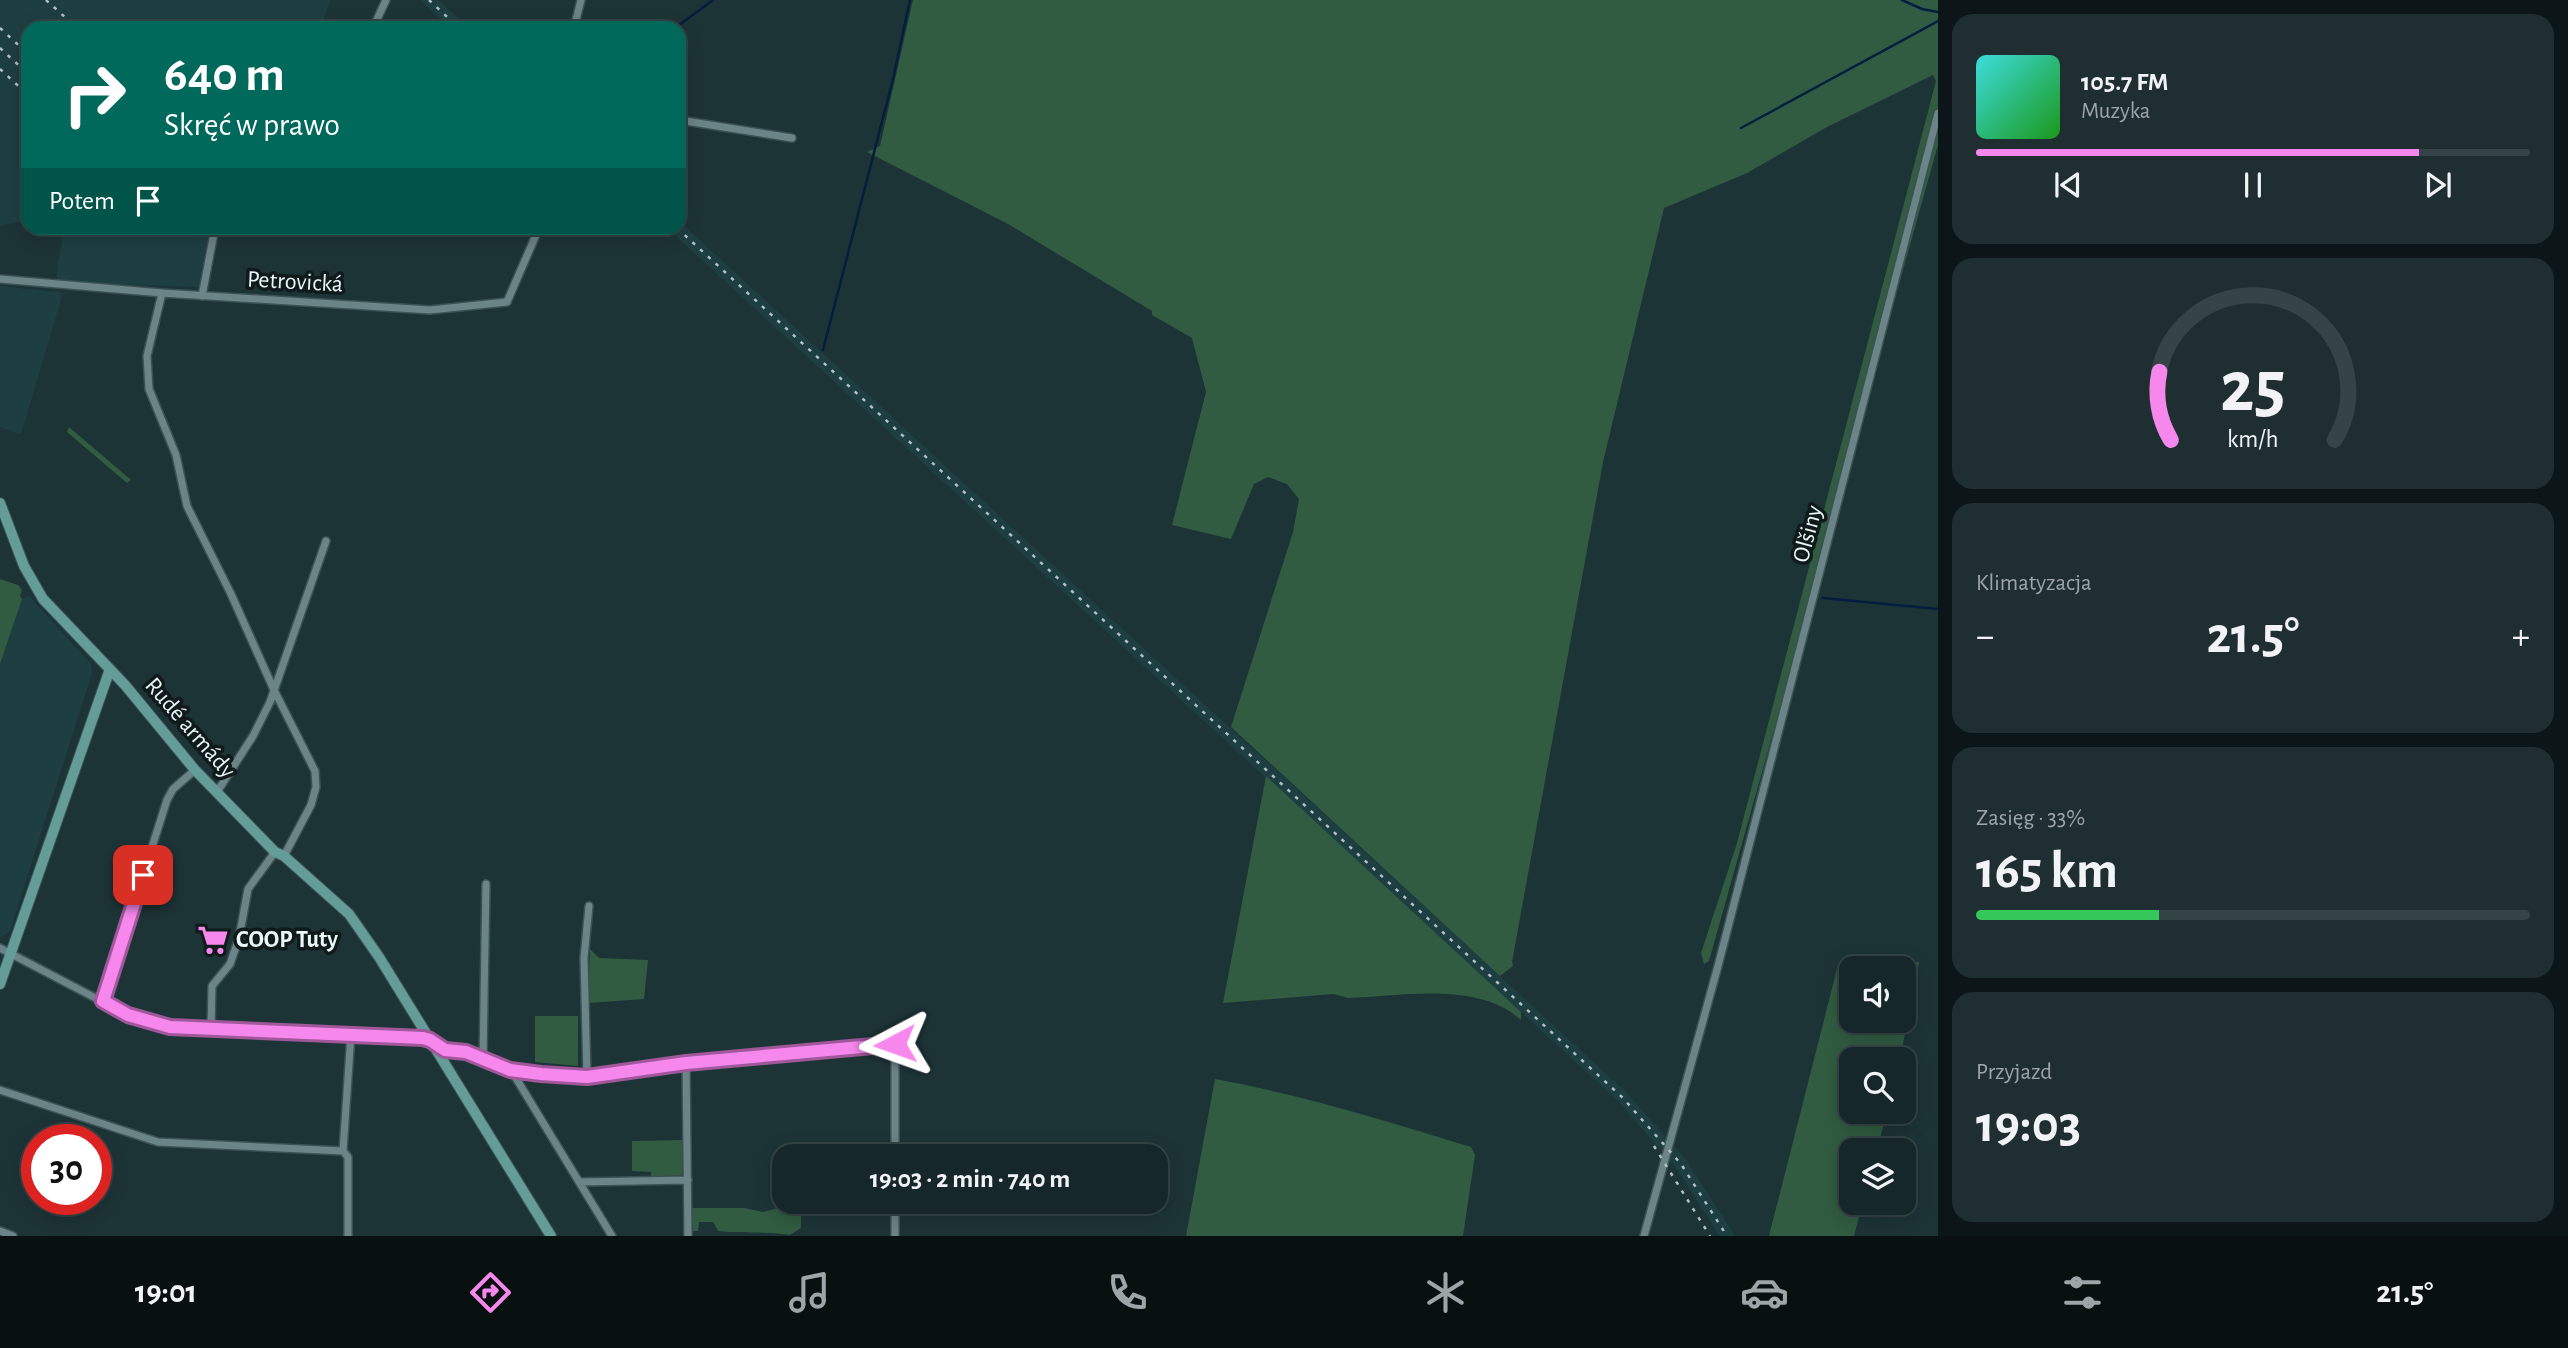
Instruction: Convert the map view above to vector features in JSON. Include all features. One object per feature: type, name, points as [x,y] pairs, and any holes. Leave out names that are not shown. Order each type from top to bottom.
[{"type":"street","points":[[376,21],[386,0]]},
{"type":"street","points":[[576,21],[581,0]]},
{"type":"street","name":"Olšiny","points":[[1644,1236],[1718,966],[1938,113]]},
{"type":"street","points":[[686,121],[792,138]]},
{"type":"street","points":[[202,296],[214,235]]},
{"type":"street","name":"Petrovická","points":[[0,279],[202,296],[430,310],[507,302],[536,235]]},
{"type":"street","points":[[162,293],[147,356],[149,389],[176,455],[187,506],[315,771],[316,787],[311,804],[280,854],[248,889],[239,938],[230,964],[212,986],[211,1029]]},
{"type":"street","name":"Rudé armády","points":[[0,503],[24,566],[43,598],[110,669],[195,770],[280,854],[349,914],[379,957],[551,1236]]},
{"type":"street","points":[[217,792],[253,736],[274,690],[326,541]]},
{"type":"street","points":[[0,984],[110,669]]},
{"type":"street","points":[[103,1001],[167,800],[173,789],[195,770]]},
{"type":"street","points":[[482,1059],[486,884]]},
{"type":"street","points":[[587,1077],[584,958],[589,906]]},
{"type":"street","points":[[0,948],[128,1015],[170,1027],[430,1040],[445,1050],[466,1052],[510,1070],[541,1074],[587,1077],[686,1063],[895,1044],[895,1144]]},
{"type":"street","points":[[348,1236],[348,1157],[344,1151],[351,1034]]},
{"type":"street","points":[[686,1063],[688,1236]]},
{"type":"street","points":[[510,1070],[612,1236]]},
{"type":"street","points":[[0,1090],[158,1142],[344,1151]]},
{"type":"street","points":[[579,1182],[688,1180]]},
{"type":"street","points":[[895,1214],[895,1236]]},
{"type":"street","points":[[0,1231],[13,1236]]},
{"type":"shaded area","points":[[0,0],[331,0],[323,21],[21,21],[21,222],[0,225]]},
{"type":"shaded area","points":[[420,0],[438,0],[461,21],[442,21]]},
{"type":"shaded area","points":[[686,227],[1627,1093],[1686,1160],[1735,1236],[1720,1236],[1676,1168],[1619,1102],[675,235],[686,235]]},
{"type":"shaded area","points":[[64,235],[209,235],[198,287],[57,282]]},
{"type":"shaded area","points":[[0,286],[63,293],[21,434],[0,427]]},
{"type":"shaded area","points":[[29,596],[91,664],[92,673],[10,931],[0,938],[0,664],[22,599]]},
{"type":"green space","points":[[913,0],[1938,0],[1938,145],[1709,961],[1704,964],[1701,953],[1737,843],[1936,81],[1933,75],[1827,127],[1747,173],[1664,208],[1603,462],[1513,966],[1500,976],[1231,727],[1293,532],[1299,499],[1287,484],[1268,477],[1254,484],[1231,539],[1172,525],[1206,392],[1192,338],[1008,224],[867,152],[880,146]]},
{"type":"green space","points":[[69,427],[131,480],[127,483],[67,432]]},
{"type":"green space","points":[[0,579],[18,585],[22,590],[22,599],[0,664]]},
{"type":"green space","points":[[1266,776],[1521,1012],[1521,1020],[1504,1008],[1462,995],[1415,994],[1348,998],[1333,994],[1223,1003]]},
{"type":"green space","points":[[590,949],[599,958],[648,960],[644,999],[588,1003]]},
{"type":"green space","points":[[1839,965],[1839,1033],[1905,1033],[1902,1047],[1839,1047],[1839,1124],[1884,1124],[1880,1138],[1839,1138],[1839,1215],[1860,1215],[1854,1236],[1769,1236]]},
{"type":"green space","points":[[535,1016],[578,1016],[578,1066],[535,1062]]},
{"type":"green space","points":[[1215,1079],[1376,1118],[1471,1147],[1475,1155],[1463,1236],[1186,1236]]},
{"type":"green space","points":[[684,1140],[682,1175],[651,1177],[651,1172],[632,1171],[632,1141]]},
{"type":"green space","points":[[692,1208],[744,1208],[763,1212],[772,1210],[772,1214],[802,1214],[801,1228],[790,1235],[718,1231],[713,1222],[699,1222],[698,1231],[693,1231]]},
{"type":"waterway","points":[[684,21],[713,0]]},
{"type":"waterway","points":[[823,350],[893,79],[910,0]]},
{"type":"waterway","points":[[1902,0],[1922,9],[1938,12]]},
{"type":"waterway","points":[[1741,128],[1938,21]]},
{"type":"waterway","points":[[1823,598],[1938,609]]},
{"type":"railway","points":[[46,0],[67,19]]},
{"type":"railway","points":[[429,0],[452,21]]},
{"type":"railway","points":[[0,28],[21,48]]},
{"type":"railway","points":[[0,48],[21,68]]},
{"type":"railway","points":[[0,69],[21,88]]},
{"type":"railway","points":[[685,235],[1623,1098],[1681,1164],[1727,1236]]},
{"type":"railway","points":[[1654,1146],[1710,1236]]},
{"type":"place","name":"COOP Tuty","points":[[213,940]]},
{"type":"route","points":[[143,875],[103,1001],[128,1015],[170,1027],[423,1038],[445,1050],[466,1052],[510,1070],[587,1077],[686,1063],[895,1044]]}]
